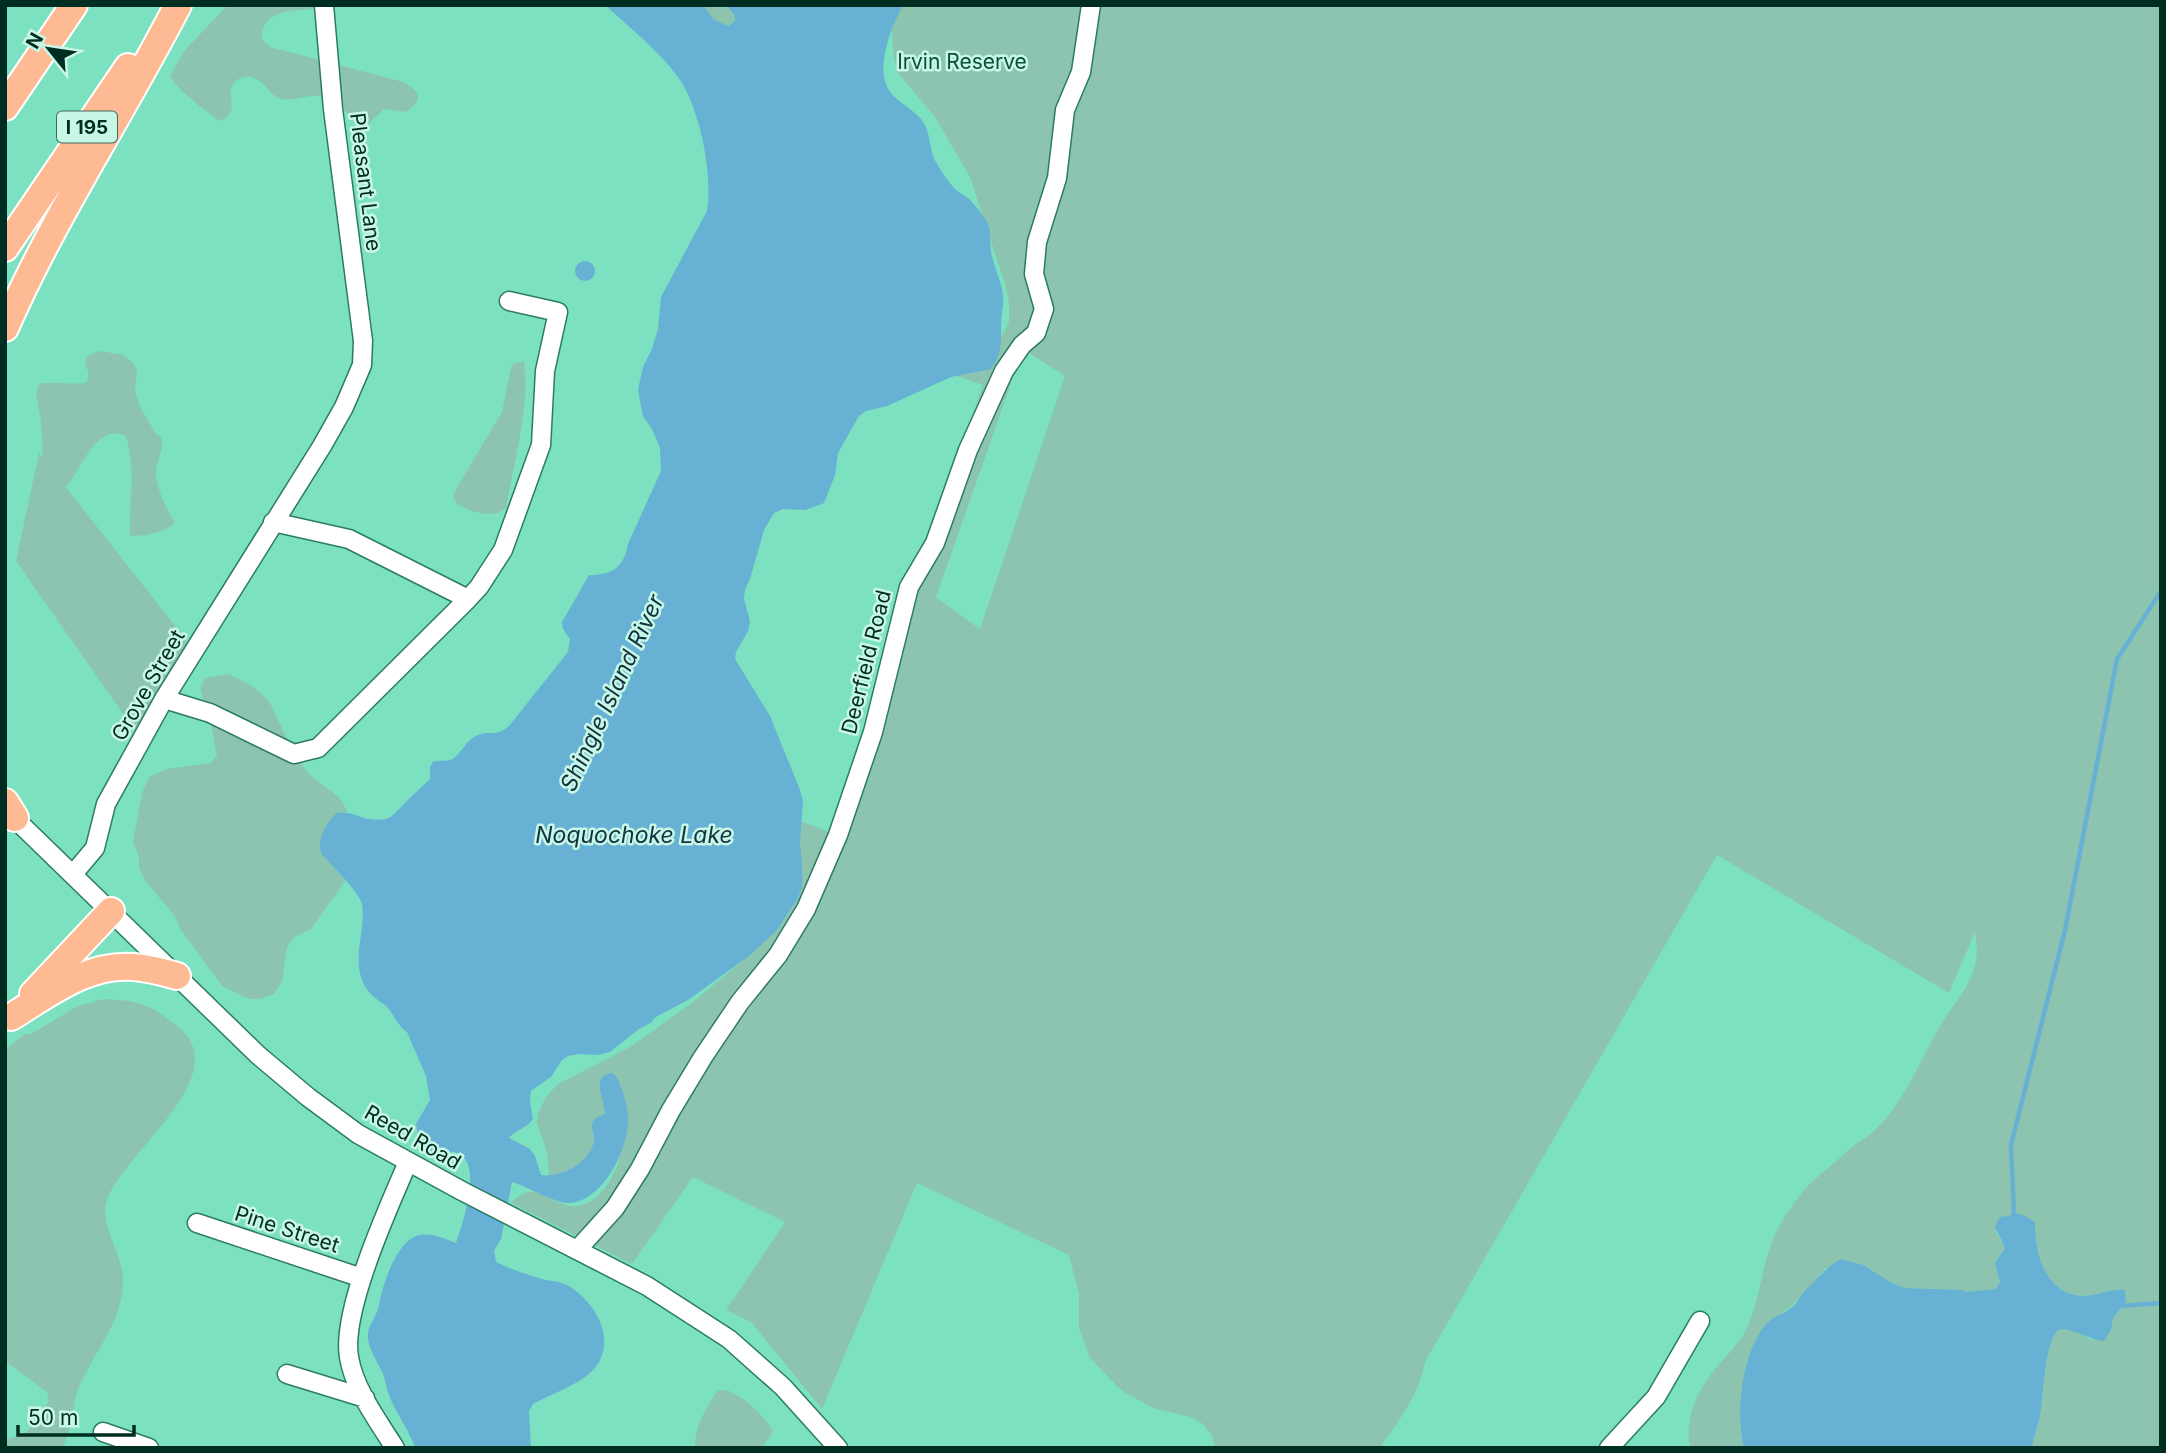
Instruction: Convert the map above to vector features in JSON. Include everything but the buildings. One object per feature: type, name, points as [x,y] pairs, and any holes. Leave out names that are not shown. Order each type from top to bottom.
[{"type":"highway","points":[[5,77],[74,5]]},
{"type":"highway","points":[[5,107],[74,5]]},
{"type":"highway","name":"I 195","points":[[5,248],[169,5]]},
{"type":"highway","points":[[5,328],[47,241],[141,77],[178,5]]},
{"type":"highway","points":[[8,1020],[111,911]]},
{"type":"highway","points":[[8,1020],[78,978],[104,968],[137,967],[177,976]]},
{"type":"street","name":"Pleasant Lane","points":[[324,5],[333,109],[363,341],[362,365]]},
{"type":"street","name":"Deerfield Road","points":[[577,1250],[615,1208],[703,1057],[740,1002],[778,955],[806,909],[838,835],[873,732],[909,587],[935,542],[968,450],[1004,371],[1022,345],[1036,333],[1044,309],[1034,274],[1037,242],[1057,178],[1065,110],[1081,72],[1091,5]]},
{"type":"street","points":[[164,699],[210,713],[294,754],[318,748],[479,587],[503,550],[541,444],[545,371],[558,312],[509,301]]},
{"type":"street","name":"Grove Street","points":[[74,873],[95,848],[106,804],[164,699],[344,407],[362,365]]},
{"type":"street","points":[[273,522],[349,540],[468,599]]},
{"type":"street","name":"Reed Road","points":[[9,810],[258,1055],[308,1097],[358,1134],[647,1286],[729,1339],[783,1387],[838,1448]]},
{"type":"street","points":[[395,1448],[365,1398],[349,1359],[347,1340],[362,1278],[408,1162]]},
{"type":"street","name":"Pine Street","points":[[197,1223],[362,1278]]},
{"type":"street","points":[[1609,1448],[1656,1397],[1700,1321]]},
{"type":"street","points":[[287,1374],[365,1398]]},
{"type":"street","points":[[103,1432],[149,1448]]},
{"type":"green space","points":[[228,5],[343,5],[280,13],[271,18],[264,27],[262,39],[270,47],[403,82],[417,92],[416,103],[406,112],[384,109],[366,126],[360,126],[340,105],[325,97],[278,98],[256,79],[244,77],[233,85],[231,112],[220,121],[185,93],[170,76],[185,50]]},
{"type":"green space","points":[[704,5],[726,5],[735,16],[735,21],[728,26],[713,19]]},
{"type":"green space","name":"Irvin Reserve","points":[[890,5],[2161,5],[2161,1448],[2032,1448],[2040,1416],[2048,1355],[2055,1334],[2064,1328],[2091,1340],[2111,1330],[2113,1318],[2126,1302],[2124,1290],[2081,1296],[2064,1291],[2055,1284],[2048,1276],[2039,1255],[2035,1222],[1996,1232],[2005,1248],[1995,1263],[2000,1282],[1997,1289],[1967,1292],[1904,1288],[1863,1265],[1825,1268],[1800,1298],[1768,1322],[1741,1436],[1744,1448],[1690,1448],[1689,1424],[1695,1401],[1706,1381],[1740,1340],[1749,1323],[1769,1250],[1781,1223],[1809,1185],[1849,1149],[1873,1132],[1891,1112],[1942,1023],[1968,984],[1977,955],[1975,932],[1949,993],[1717,855],[1425,1362],[1407,1407],[1380,1448],[1215,1448],[1212,1436],[1203,1424],[1191,1417],[1153,1408],[1126,1393],[1090,1358],[1079,1328],[1079,1294],[1069,1255],[917,1183],[822,1409],[751,1322],[726,1310],[785,1222],[693,1177],[632,1264],[511,1203],[522,1194],[532,1192],[541,1193],[567,1205],[582,1205],[592,1201],[607,1186],[617,1166],[622,1146],[591,1170],[549,1178],[547,1152],[537,1123],[538,1113],[546,1097],[558,1084],[630,1047],[693,1002],[747,957],[785,815],[829,832],[983,385],[952,374],[1002,336],[1009,322],[1006,287],[970,177],[935,117],[898,73],[894,59]],"holes":[[[1023,349],[1065,376],[980,629],[936,597]]]},
{"type":"green space","points":[[100,351],[123,355],[133,363],[137,371],[135,392],[140,407],[156,434],[161,437],[162,447],[156,470],[158,487],[175,522],[160,531],[130,536],[131,473],[126,436],[116,433],[100,440],[65,486],[194,650],[143,742],[16,561],[39,453],[43,457],[36,393],[39,384],[86,383],[89,375],[85,362],[89,355]]},
{"type":"green space","points":[[524,361],[523,417],[506,508],[494,514],[474,512],[456,503],[453,496],[502,412],[512,364]]},
{"type":"green space","points":[[228,674],[264,696],[300,762],[310,775],[339,798],[347,812],[337,813],[321,853],[345,881],[311,929],[293,938],[287,948],[282,981],[274,994],[260,999],[249,999],[222,986],[179,927],[175,916],[146,882],[139,868],[139,857],[133,842],[142,793],[149,777],[167,769],[211,763],[217,756],[200,688],[205,678]]},
{"type":"green space","points":[[104,999],[143,1004],[176,1025],[192,1045],[194,1067],[186,1090],[115,1184],[106,1203],[106,1221],[122,1270],[122,1296],[112,1324],[77,1392],[71,1424],[62,1448],[5,1448],[5,1440],[25,1434],[49,1401],[47,1392],[5,1361],[5,1050],[25,1034],[31,1034],[78,1006]]},
{"type":"green space","points":[[727,1390],[753,1407],[773,1430],[761,1448],[695,1448],[696,1433],[705,1411],[717,1391]]},
{"type":"water","name":"Noquochoke Lake","points":[[605,5],[704,5],[713,19],[728,26],[735,21],[735,16],[726,5],[903,5],[885,53],[885,81],[891,93],[921,119],[929,135],[934,159],[956,190],[972,202],[988,224],[990,248],[1003,297],[1000,347],[991,369],[951,377],[859,416],[838,453],[835,475],[824,503],[805,510],[783,509],[774,513],[764,530],[745,589],[744,599],[750,621],[748,631],[735,659],[770,716],[803,801],[800,843],[802,887],[798,898],[776,931],[749,956],[688,1000],[654,1018],[610,1052],[568,1056],[562,1060],[551,1077],[531,1091],[533,1119],[509,1138],[530,1149],[541,1175],[566,1171],[587,1156],[594,1139],[592,1124],[596,1118],[605,1114],[600,1089],[602,1078],[613,1073],[625,1100],[628,1127],[625,1141],[620,1156],[603,1183],[581,1200],[568,1203],[512,1182],[501,1239],[494,1251],[496,1262],[526,1274],[565,1284],[579,1293],[597,1315],[602,1328],[602,1354],[596,1366],[585,1377],[533,1404],[529,1411],[531,1448],[415,1448],[392,1402],[371,1349],[369,1330],[378,1310],[387,1276],[404,1245],[420,1235],[456,1243],[469,1195],[469,1168],[465,1159],[457,1153],[434,1155],[419,1138],[416,1124],[430,1100],[426,1076],[407,1032],[363,983],[359,961],[362,904],[350,885],[321,853],[320,842],[326,826],[337,813],[349,813],[369,819],[388,818],[430,779],[433,762],[452,759],[474,737],[500,732],[509,726],[568,652],[570,639],[562,622],[589,575],[610,572],[620,564],[661,471],[660,448],[643,416],[638,390],[643,367],[658,329],[661,297],[707,211],[706,161],[693,106],[678,77],[653,48]]},
{"type":"water","points":[[581,261],[589,261],[595,271],[589,281],[581,281],[575,275],[575,267]]},
{"type":"water","points":[[2013,1212],[2035,1222],[2039,1255],[2048,1276],[2055,1284],[2064,1291],[2081,1296],[2125,1290],[2126,1302],[2113,1318],[2111,1330],[2104,1341],[2065,1329],[2056,1333],[2048,1353],[2040,1416],[2032,1448],[1744,1448],[1740,1418],[1741,1400],[1752,1348],[1768,1322],[1793,1306],[1826,1269],[1841,1259],[1863,1265],[1904,1288],[1967,1292],[1996,1289],[2000,1282],[1995,1263],[2005,1248],[1995,1227],[2000,1217],[2009,1216]]},
{"type":"waterway","points":[[2014,1216],[2011,1145],[2065,930],[2117,659],[2161,591]]},
{"type":"waterway","points":[[2120,1306],[2161,1303]]},
{"type":"water label","name":"Shingle Island River","points":[[612,693]]}]
